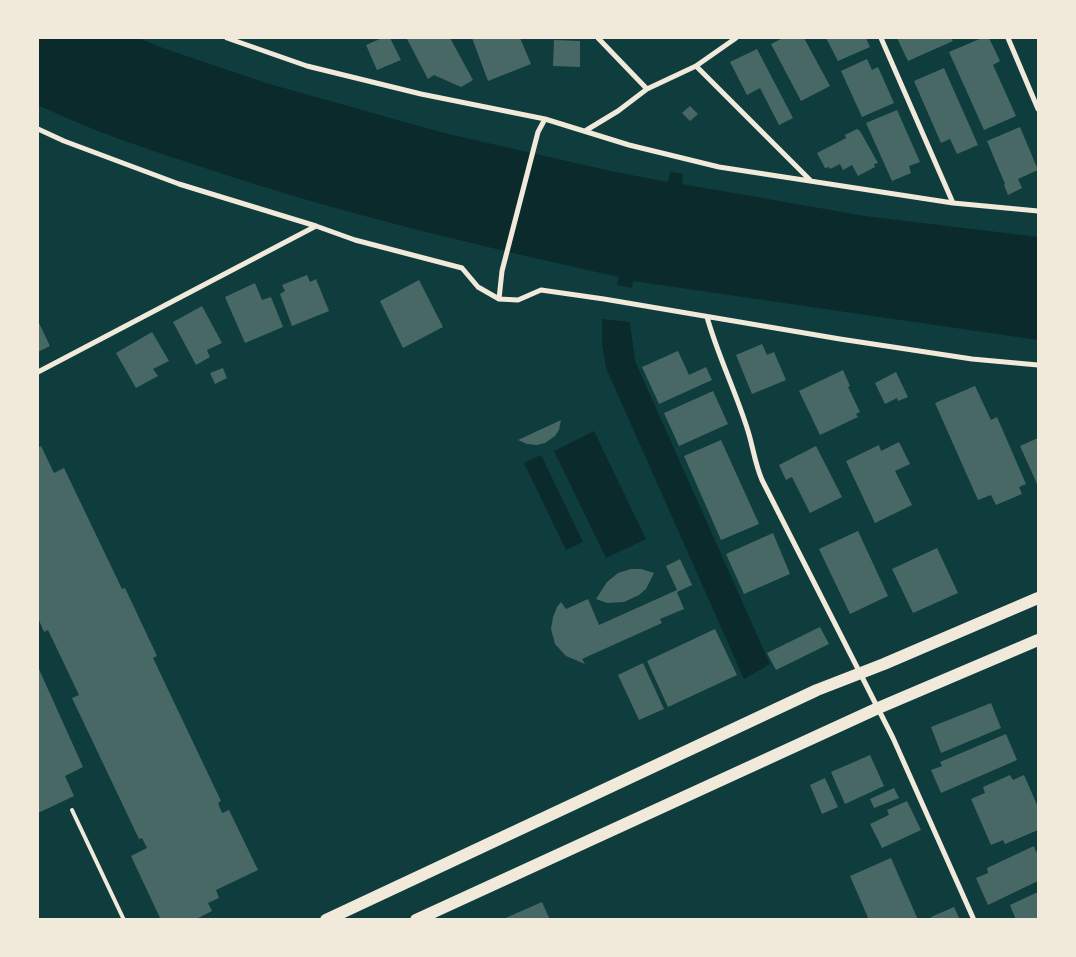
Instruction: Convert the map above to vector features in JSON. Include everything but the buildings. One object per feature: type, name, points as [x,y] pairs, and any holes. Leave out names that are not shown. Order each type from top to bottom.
[{"type":"main road","points":[[326,920],[808,694],[884,664],[1038,598]]},
{"type":"main road","points":[[416,920],[876,708],[1038,640]]},
{"type":"street","points":[[227,38],[307,66],[421,94],[545,119],[629,145],[719,167],[953,203],[1038,211]]},
{"type":"street","points":[[598,38],[647,90]]},
{"type":"street","points":[[585,131],[618,111],[647,90],[696,66],[736,38]]},
{"type":"street","points":[[881,38],[953,203]]},
{"type":"street","points":[[1008,38],[1038,109]]},
{"type":"street","points":[[696,66],[811,181]]},
{"type":"street","points":[[499,299],[502,271],[538,132],[545,119]]},
{"type":"street","points":[[38,129],[64,141],[179,184],[316,226],[355,240],[462,268],[478,287],[499,299],[518,300],[541,290],[604,298],[707,317],[972,359],[1038,365]]},
{"type":"street","points":[[38,372],[316,226]]},
{"type":"street","points":[[707,317],[716,349],[748,431],[754,461],[762,480],[876,708],[893,738],[974,920]]},
{"type":"lane","points":[[72,810],[124,920]]},
{"type":"water","points":[[38,38],[139,38],[266,83],[444,133],[615,172],[668,182],[670,172],[683,174],[682,184],[865,216],[1038,237],[1038,340],[633,281],[632,288],[617,285],[619,277],[360,215],[258,185],[121,140],[38,105]]},
{"type":"water","points":[[602,319],[630,322],[635,361],[770,664],[744,679],[606,368],[602,343]]},
{"type":"water","points":[[594,431],[646,539],[606,558],[554,451]]},
{"type":"water","points":[[541,455],[583,542],[566,550],[524,463]]}]
